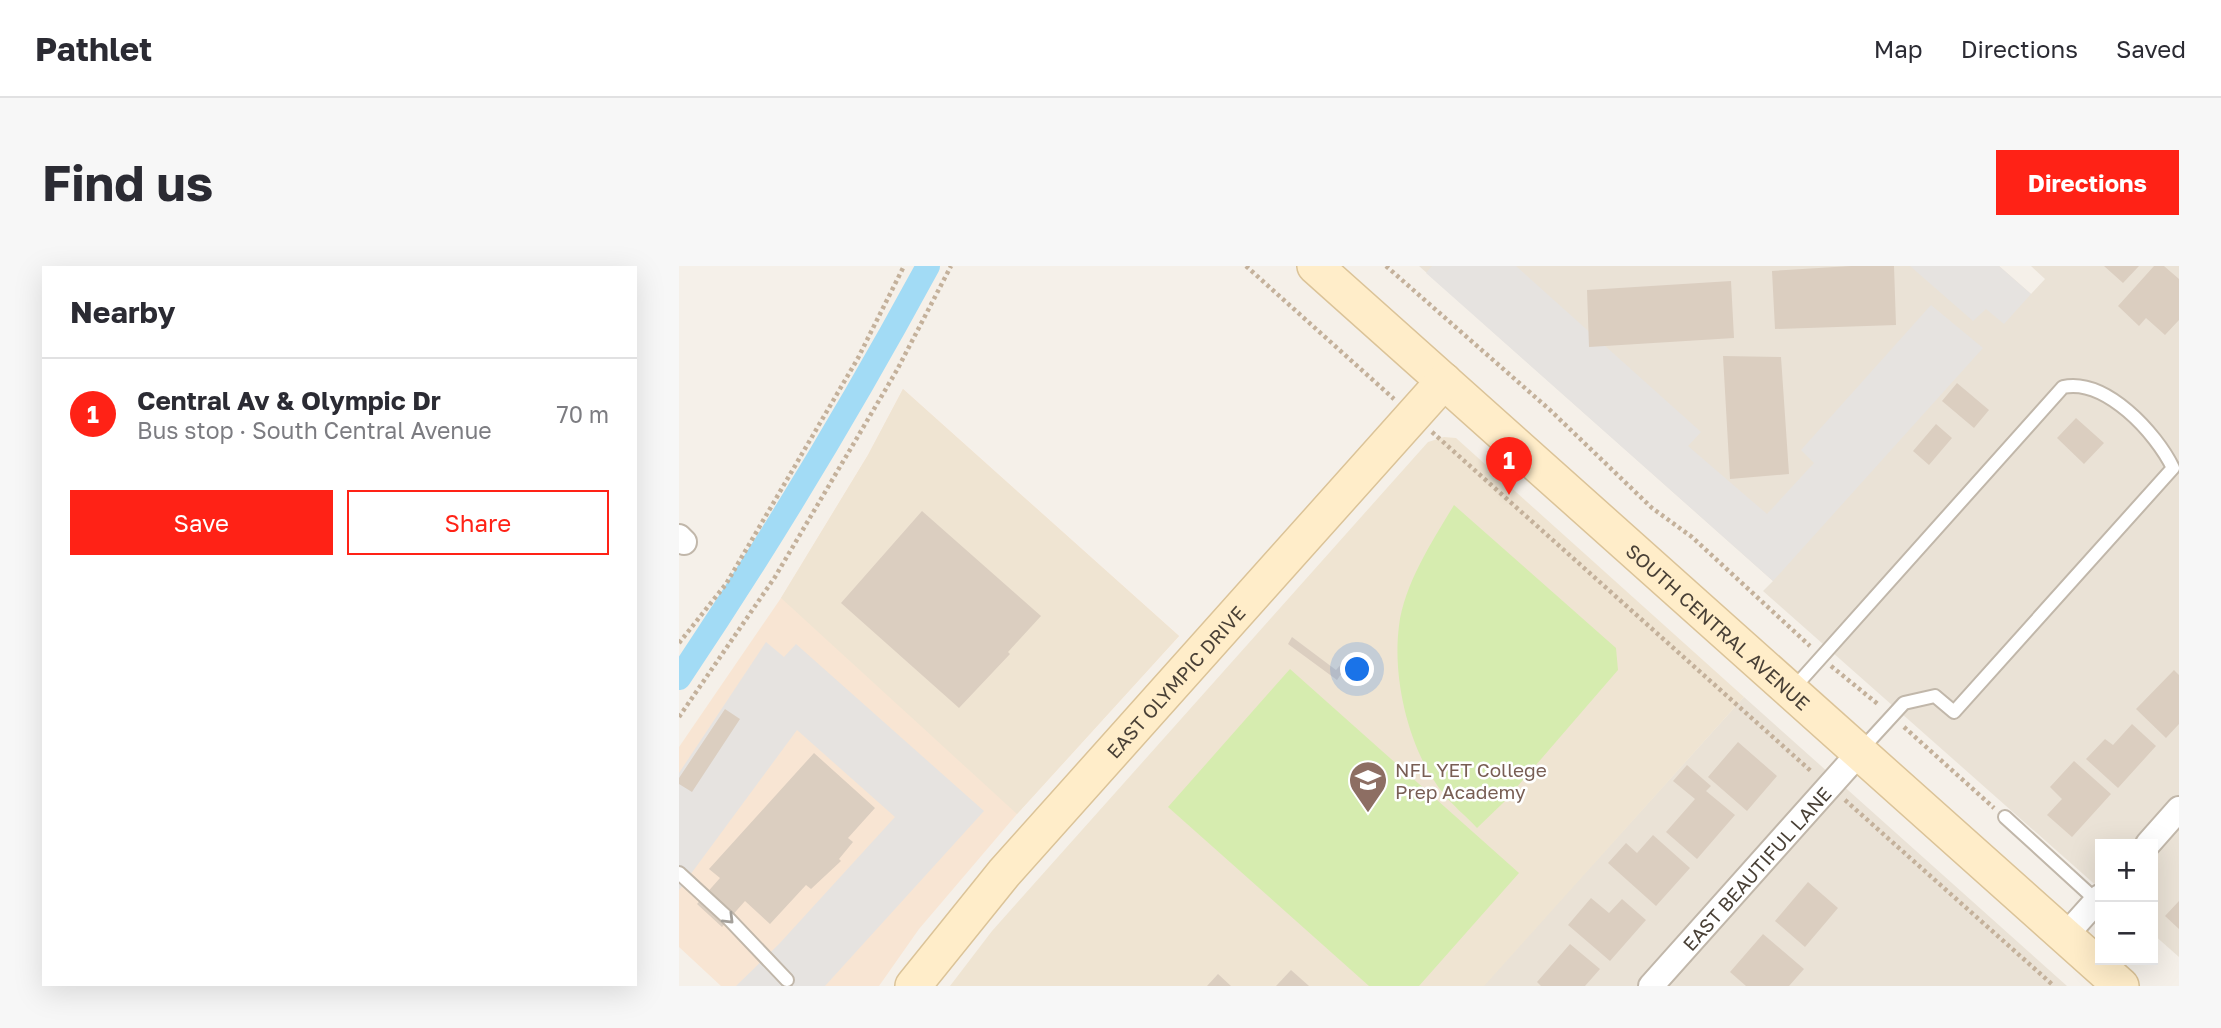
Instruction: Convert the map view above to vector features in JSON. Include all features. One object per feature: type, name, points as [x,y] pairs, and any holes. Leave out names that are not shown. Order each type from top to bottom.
[{"type":"main road","name":"SOUTH CENTRAL AVENUE","points":[[1315,266],[2120,986]]},
{"type":"main road","name":"EAST OLYMPIC DRIVE","points":[[913,986],[1004,873],[1444,381]]},
{"type":"street","name":"EAST BEAUTIFUL LANE","points":[[1651,986],[1860,752]]},
{"type":"street","points":[[2152,839],[2179,809]]},
{"type":"street","points":[[2065,936],[2096,902]]},
{"type":"lane","points":[[1792,691],[2063,387],[2074,385],[2103,391],[2161,443],[2173,468],[1954,712],[1935,696],[1904,704],[1860,752]]},
{"type":"lane","points":[[2005,817],[2095,896]]},
{"type":"lane","points":[[679,873],[729,919],[787,980]]},
{"type":"path","points":[[679,643],[726,584],[858,358],[904,266]]},
{"type":"path","points":[[679,717],[775,577],[897,370],[951,266]]},
{"type":"path","points":[[1246,266],[2054,986]]},
{"type":"path","points":[[1386,266],[1551,410],[1652,508],[1692,537],[1822,657],[1892,715],[2005,817]]},
{"type":"shaded area","points":[[1419,266],[1999,266],[2031,294],[2045,279],[2031,266],[2179,266],[2179,957],[2158,938],[2158,839],[2095,839],[2095,885],[1763,591],[1773,581]]},
{"type":"shaded area","points":[[1432,266],[1516,266],[1701,432],[1688,446],[1767,514],[1814,463],[1801,450],[1931,305],[1983,348],[1773,581],[1426,273]]},
{"type":"shaded area","points":[[1910,266],[1999,266],[2031,294],[2004,324],[1986,309],[1973,321]]},
{"type":"shaded area","points":[[903,389],[1179,636],[1017,814],[919,929],[879,986],[721,986],[679,947],[679,747],[781,598],[868,455]]},
{"type":"shaded area","points":[[903,389],[1179,636],[1017,814],[781,598],[868,455]]},
{"type":"shaded area","name":"NFL YET College Prep Academy","points":[[1444,437],[1456,438],[1744,697],[1484,986],[950,986],[992,931],[1428,442]]},
{"type":"shaded area","points":[[766,642],[784,657],[796,644],[984,811],[825,986],[736,986],[779,944],[895,817],[797,730],[679,890],[679,773]]},
{"type":"shaded area","points":[[1744,697],[2067,986],[1483,986]]},
{"type":"green space","points":[[1454,505],[1616,648],[1618,670],[1504,802],[1477,828],[1443,793],[1421,757],[1406,714],[1398,669],[1399,626],[1407,594],[1420,563]]},
{"type":"green space","points":[[1290,669],[1519,873],[1419,986],[1369,986],[1168,807]]},
{"type":"building","points":[[1894,266],[1896,325],[1775,329],[1772,271]]},
{"type":"building","points":[[2104,266],[2139,266],[2123,283]]},
{"type":"building","points":[[2154,266],[2164,266],[2179,279],[2179,320],[2165,335],[2146,318],[2139,326],[2118,306]]},
{"type":"building","points":[[1731,281],[1734,338],[1589,347],[1587,290]]},
{"type":"building","points":[[1723,356],[1781,357],[1789,474],[1730,479]]},
{"type":"building","points":[[1957,383],[1989,410],[1974,428],[1942,401]]},
{"type":"building","points":[[2076,418],[2104,443],[2084,464],[2057,438]]},
{"type":"building","points":[[1936,424],[1952,438],[1929,465],[1913,451]]},
{"type":"building","points":[[922,511],[1041,616],[1008,652],[1010,654],[959,708],[841,603]]},
{"type":"building","points":[[1292,637],[1336,670],[1350,654],[1353,657],[1337,680],[1288,644]]},
{"type":"building","points":[[2174,670],[2179,675],[2179,724],[2166,738],[2136,709]]},
{"type":"building","points":[[725,709],[740,719],[692,792],[679,784],[679,778]]},
{"type":"building","points":[[2132,724],[2156,746],[2118,788],[2086,759],[2105,739],[2113,745]]},
{"type":"building","points":[[1738,742],[1777,776],[1747,811],[1708,777]]},
{"type":"building","points":[[814,753],[875,808],[848,838],[853,842],[839,859],[841,861],[811,889],[806,885],[770,924],[745,901],[722,927],[697,904],[720,878],[709,869]]},
{"type":"building","points":[[2074,761],[2111,794],[2072,837],[2047,815],[2062,799],[2050,787]]},
{"type":"building","points":[[1687,765],[1711,786],[1706,791],[1735,815],[1697,859],[1666,832],[1695,799],[1673,781]]},
{"type":"building","points":[[1653,835],[1690,868],[1656,906],[1608,863],[1626,843],[1637,853]]},
{"type":"building","points":[[1808,882],[1838,908],[1805,947],[1775,921]]},
{"type":"building","points":[[1591,898],[1609,913],[1622,899],[1646,920],[1610,961],[1568,925]]},
{"type":"building","points":[[2179,901],[2179,929],[2165,916]]},
{"type":"building","points":[[1763,934],[1804,969],[1789,986],[1746,986],[1730,972]]},
{"type":"building","points":[[1570,944],[1600,969],[1585,986],[1541,986],[1537,982]]},
{"type":"building","points":[[1291,970],[1309,986],[1276,986]]},
{"type":"building","points":[[1218,974],[1231,986],[1207,986]]},
{"type":"waterway","points":[[679,678],[808,475],[928,266]]},
{"type":"place","name":"Central Av & Olympic Dr","points":[[1509,495]]},
{"type":"place","name":"NFL YET College Prep Academy","points":[[1368,814]]}]
